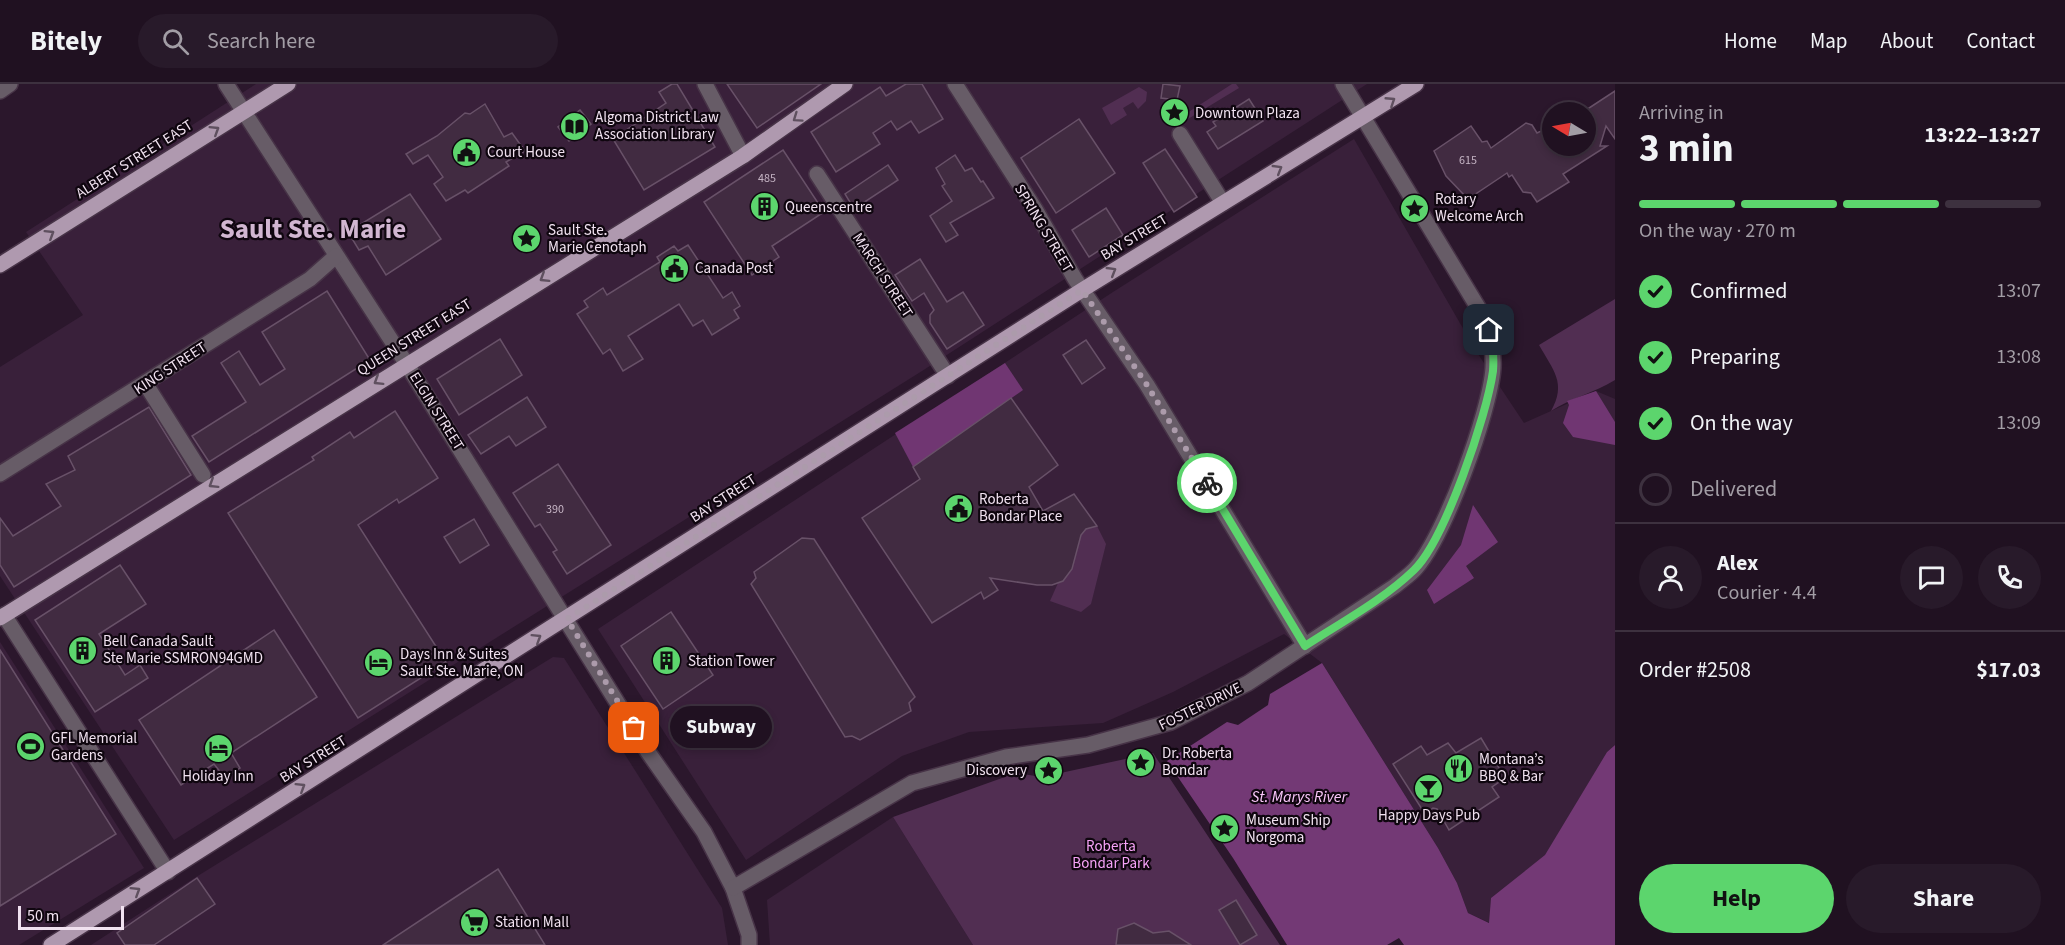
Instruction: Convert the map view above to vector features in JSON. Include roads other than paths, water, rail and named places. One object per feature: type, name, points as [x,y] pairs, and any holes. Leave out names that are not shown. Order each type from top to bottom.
[{"type":"main road","name":"ALBERT STREET EAST","points":[[0,265],[288,84]]},
{"type":"main road","name":"QUEEN STREET EAST","points":[[2,613],[743,156],[845,84]]},
{"type":"main road","name":"BAY STREET","points":[[51,945],[1082,290],[1365,118],[1416,84]]},
{"type":"street","points":[[0,91],[10,84]]},
{"type":"street","name":"ELGIN STREET","points":[[226,84],[406,363],[648,752],[704,832],[733,888],[749,935],[749,945]]},
{"type":"street","points":[[705,84],[743,156]]},
{"type":"street","name":"SPRING STREET","points":[[955,84],[1035,209],[1082,290],[1147,385],[1305,646]]},
{"type":"street","name":"FOSTER DRIVE","points":[[733,888],[912,783],[1006,757],[1088,745],[1171,722],[1248,682],[1395,586],[1416,568],[1439,535],[1482,421],[1493,370],[1493,342],[1485,319],[1343,84]]},
{"type":"street","points":[[1180,134],[1223,203]]},
{"type":"street","name":"MARCH STREET","points":[[817,174],[948,376]]},
{"type":"street","name":"KING STREET","points":[[0,474],[310,279],[336,256]]},
{"type":"street","points":[[146,383],[203,475]]},
{"type":"street","points":[[2,613],[168,872]]},
{"type":"water","name":"St. Marys River","points":[[1322,663],[1438,848],[1457,883],[1468,913],[1489,923],[1491,898],[1545,855],[1607,752],[1615,745],[1615,945],[1404,945],[1399,938],[1387,945],[1287,945],[1233,858],[1167,761],[1227,722],[1238,725],[1268,705],[1270,694]]},
{"type":"place","name":"Downtown Plaza","points":[[1174,113]]},
{"type":"place","name":"Algoma District Law Association Library","points":[[574,126]]},
{"type":"place","name":"Court House","points":[[466,152]]},
{"type":"place","name":"Queenscentre","points":[[764,207]]},
{"type":"place","name":"Rotary Welcome Arch","points":[[1414,208]]},
{"type":"place","name":"Sault Ste. Marie Cenotaph","points":[[527,239]]},
{"type":"place","name":"Canada Post","points":[[674,268]]},
{"type":"place","name":"Roberta Bondar Place","points":[[958,508]]},
{"type":"place","name":"Bell Canada Sault Ste Marie SSMRON94GMD","points":[[82,650]]},
{"type":"place","name":"Station Tower","points":[[667,661]]},
{"type":"place","name":"Days Inn & Suites Sault Ste. Marie, ON","points":[[379,663]]},
{"type":"place","name":"Subway","points":[[634,728]]},
{"type":"place","name":"GFL Memorial Gardens","points":[[30,747]]},
{"type":"place","name":"Holiday Inn","points":[[218,749]]},
{"type":"place","name":"Dr. Roberta Bondar","points":[[1141,762]]},
{"type":"place","name":"Montana’s BBQ & Bar","points":[[1458,768]]},
{"type":"place","name":"Discovery","points":[[1048,770]]},
{"type":"place","name":"Happy Days Pub","points":[[1429,788]]},
{"type":"place","name":"Museum Ship Norgoma","points":[[1225,829]]},
{"type":"place","name":"Station Mall","points":[[474,922]]},
{"type":"district","name":"Sault Ste. Marie","points":[[313,229]]},
{"type":"park label","name":"Roberta Bondar Park","points":[[1111,854]]}]
